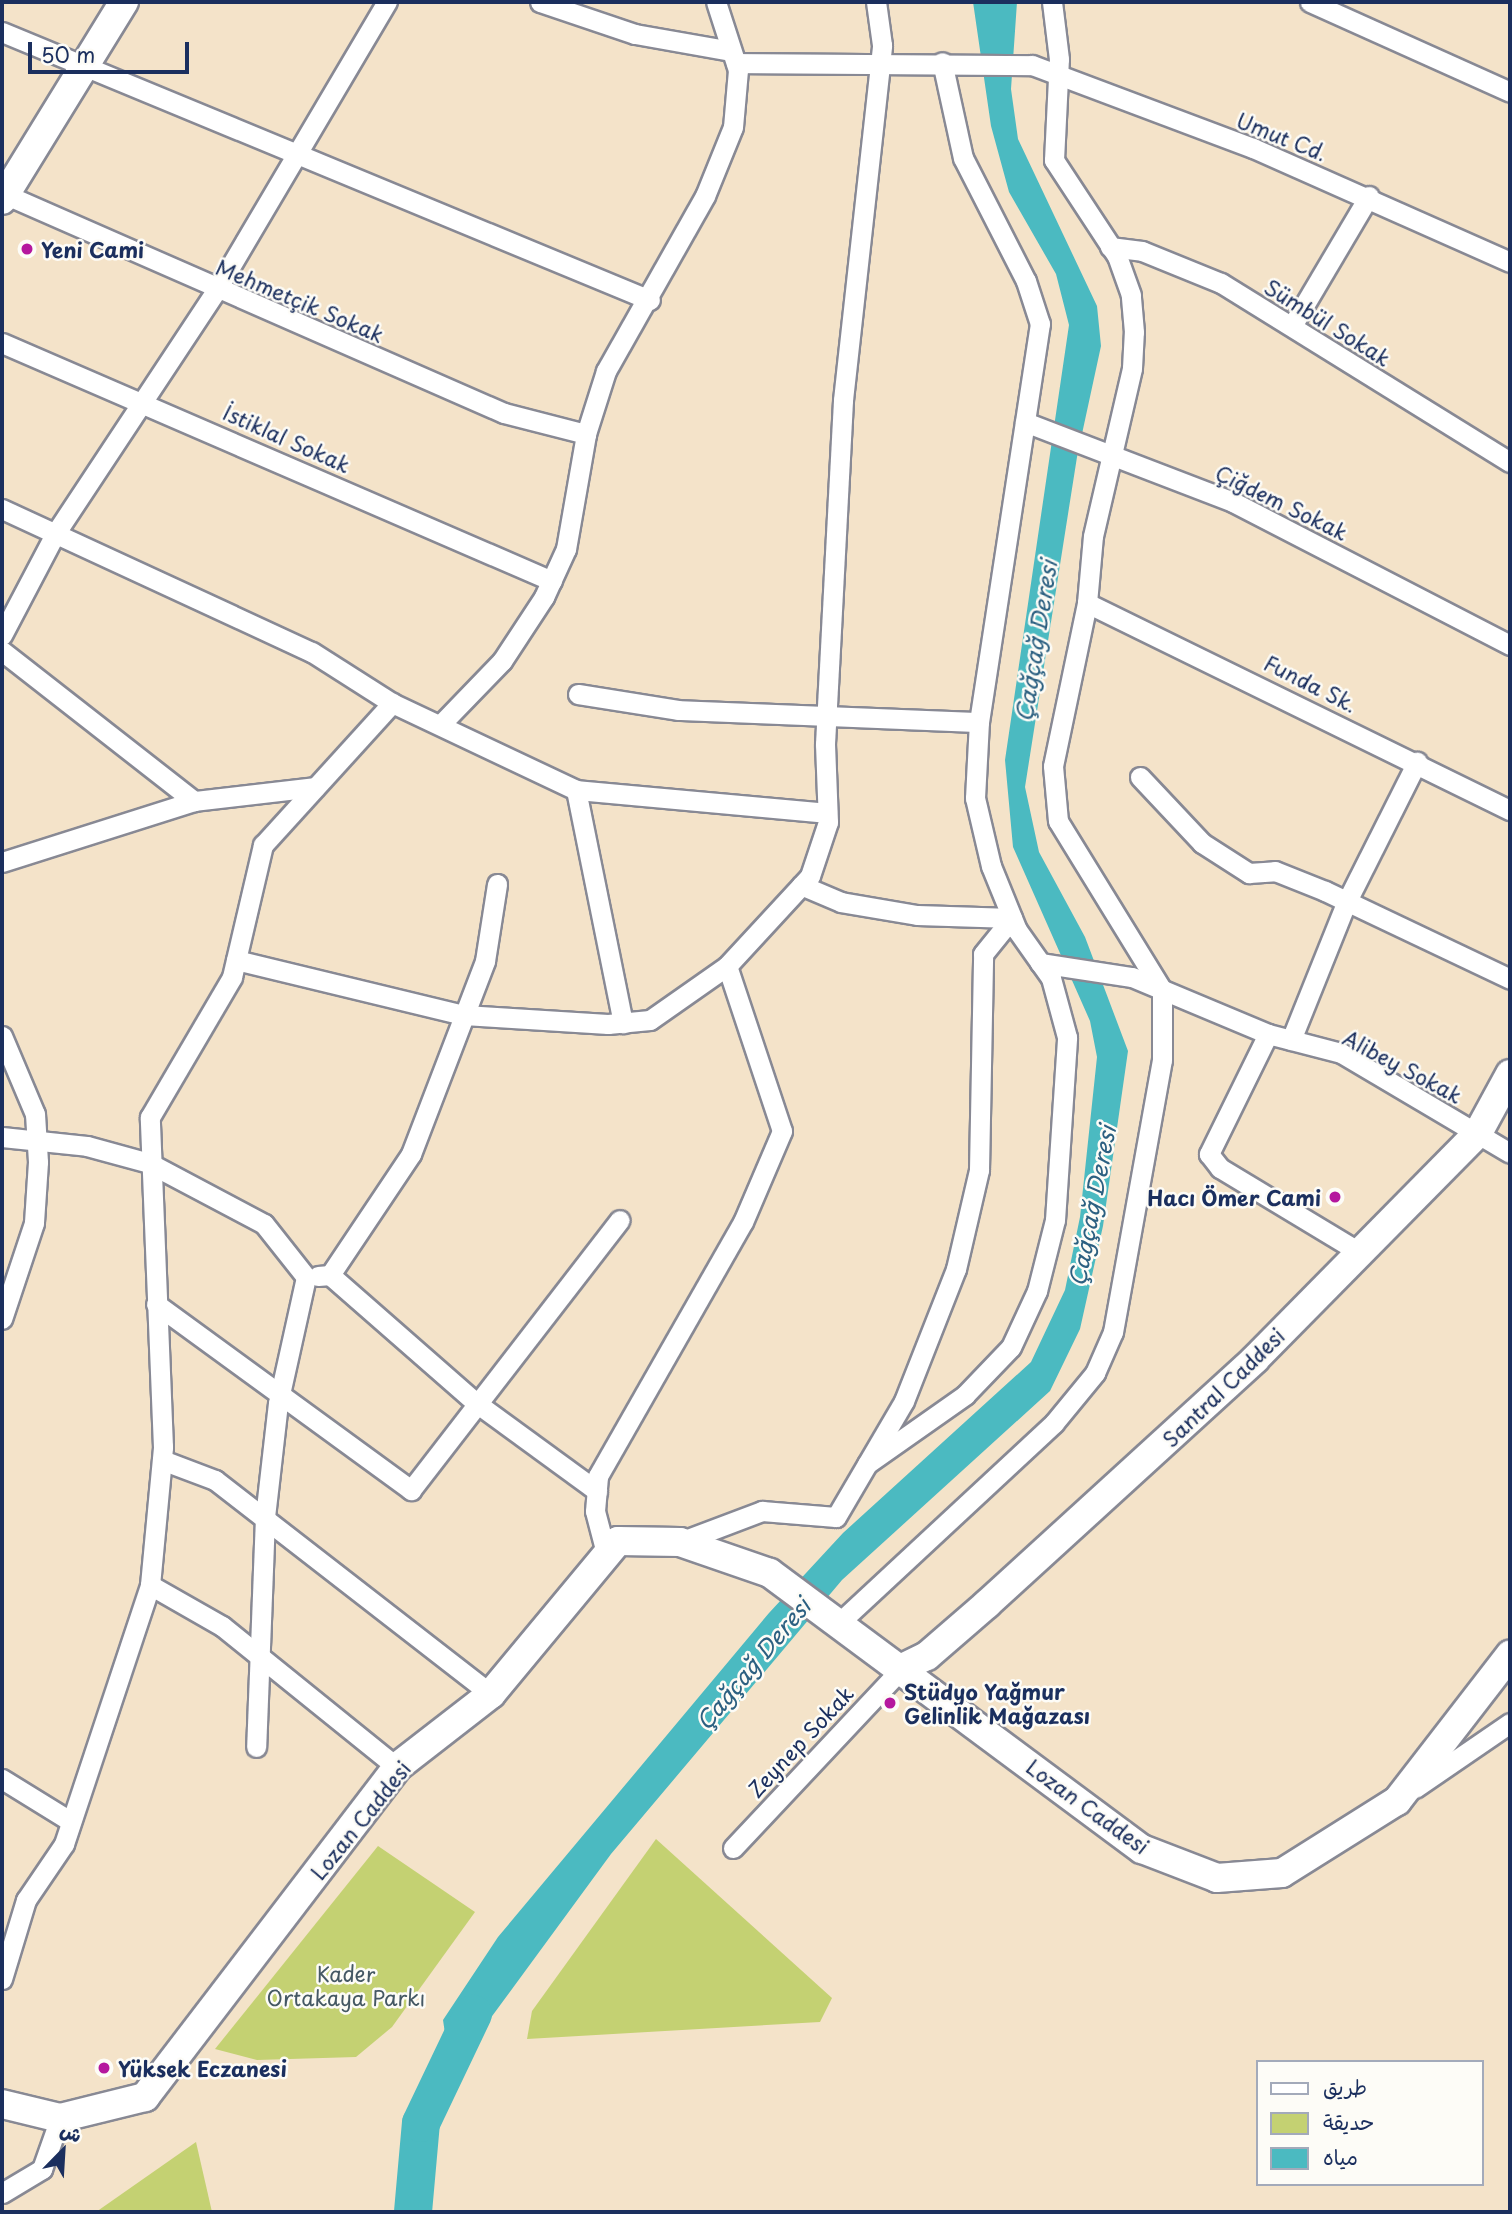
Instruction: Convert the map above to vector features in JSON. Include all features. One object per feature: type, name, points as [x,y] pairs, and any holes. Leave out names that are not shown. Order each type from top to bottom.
[{"type":"main road","points":[[3,196],[87,67],[124,2]]},
{"type":"main road","name":"Santral Caddesi","points":[[902,1668],[927,1657],[1142,1466],[1478,1133],[1510,1074]]},
{"type":"main road","name":"Lozan Caddesi","points":[[2,2104],[60,2118],[145,2097],[397,1767],[491,1694],[618,1541],[680,1542],[770,1573],[834,1616],[1142,1849],[1217,1878],[1282,1873],[1397,1801],[1510,1655]]},
{"type":"street","points":[[2,635],[55,534],[217,289],[387,2]]},
{"type":"street","name":"Umut Cd.","points":[[540,2],[635,34],[734,57],[1031,65],[1368,196],[1510,262]]},
{"type":"street","points":[[443,722],[502,661],[552,582],[566,549],[586,434],[606,371],[650,300],[733,127],[734,57],[716,2]]},
{"type":"street","points":[[236,960],[464,1015],[623,1023],[650,1020],[727,965],[810,876],[827,813],[827,717],[843,400],[880,60],[876,2]]},
{"type":"street","points":[[834,1616],[1054,1423],[1095,1373],[1113,1332],[1130,1252],[1162,1060],[1162,990],[1058,821],[1054,766],[1087,603],[1104,448],[1132,368],[1133,331],[1131,295],[1110,247],[1054,160],[1057,75],[1052,2]]},
{"type":"street","points":[[1311,2],[1510,92]]},
{"type":"street","points":[[2,32],[650,300]]},
{"type":"street","points":[[867,1464],[965,1395],[1012,1347],[1037,1291],[1055,1220],[1067,1037],[1051,978],[1012,918],[975,798],[979,722],[1035,424],[1040,324],[1026,281],[963,158],[942,62]]},
{"type":"street","name":"Mehmetçik Sokak","points":[[3,196],[504,413],[586,434]]},
{"type":"street","points":[[1292,326],[1368,196]]},
{"type":"street","name":"Sümbül Sokak","points":[[1110,247],[1142,251],[1221,283],[1510,462]]},
{"type":"street","name":"İstiklal Sokak","points":[[2,343],[144,400],[552,582]]},
{"type":"street","name":"Çiğdem Sokak","points":[[1035,424],[1104,448],[1234,502],[1510,645]]},
{"type":"street","points":[[2,509],[312,652],[392,703],[443,722],[576,790],[827,813]]},
{"type":"street","name":"Funda Sk.","points":[[1087,603],[1510,809]]},
{"type":"street","points":[[2,651],[194,802]]},
{"type":"street","points":[[578,694],[678,710],[979,722]]},
{"type":"street","points":[[2,1979],[26,1900],[64,1844],[150,1585],[162,1460],[149,1163],[150,1118],[167,1079],[207,1023],[236,960],[263,845],[392,703]]},
{"type":"street","points":[[1291,1041],[1347,901],[1417,762]]},
{"type":"street","points":[[1140,777],[1202,843],[1249,873],[1275,872],[1347,901],[1510,979]]},
{"type":"street","points":[[2,862],[194,802],[315,787]]},
{"type":"street","points":[[576,790],[623,1023]]},
{"type":"street","points":[[330,1275],[411,1154],[485,961],[497,884]]},
{"type":"street","points":[[801,885],[841,902],[917,915],[1012,918]]},
{"type":"street","points":[[680,1542],[762,1511],[836,1517],[904,1401],[956,1269],[979,1170],[983,954],[1012,918]]},
{"type":"street","name":"Alibey Sokak","points":[[1040,963],[1132,978],[1268,1034],[1341,1054],[1510,1153]]},
{"type":"street","points":[[607,1553],[595,1511],[598,1476],[743,1222],[782,1130],[727,965]]},
{"type":"street","points":[[1268,1034],[1209,1154],[1220,1168],[1359,1252]]},
{"type":"street","points":[[2,1036],[5,1056],[35,1114],[37,1140],[34,1223],[2,1320]]},
{"type":"street","points":[[2,1137],[37,1140],[149,1163],[264,1224],[306,1277]]},
{"type":"street","points":[[156,1304],[281,1392],[411,1490],[475,1402],[620,1220]]},
{"type":"street","points":[[306,1277],[330,1275],[475,1402],[597,1492]]},
{"type":"street","points":[[256,1747],[262,1657],[265,1517],[281,1392],[306,1277]]},
{"type":"street","points":[[162,1460],[215,1480],[491,1694]]},
{"type":"street","points":[[150,1585],[262,1657],[397,1767]]},
{"type":"street","name":"Zeynep Sokak","points":[[733,1848],[902,1668]]},
{"type":"street","points":[[1397,1801],[1510,1723]]},
{"type":"street","points":[[2,1779],[71,1821]]},
{"type":"street","points":[[2,2193],[42,2169],[60,2118]]},
{"type":"green space","points":[[656,1839],[832,1998],[820,2022],[527,2039],[532,2011]]},
{"type":"green space","name":"Kader Ortakaya Parkı","points":[[378,1846],[475,1912],[392,2027],[356,2057],[257,2060],[215,2049]]},
{"type":"green space","points":[[196,2142],[212,2212],[96,2212]]},
{"type":"water","points":[[973,2],[1017,2],[1011,89],[1018,139],[1097,306],[1101,346],[1077,457],[1025,787],[1039,852],[1085,937],[1128,1051],[1103,1226],[1080,1329],[1050,1391],[842,1580],[611,1854],[487,2023],[449,2061],[443,2020],[498,1937],[769,1613],[843,1533],[1031,1362],[1065,1290],[1080,1217],[1097,1057],[1090,1021],[1013,847],[1005,760],[1069,325],[1056,274],[1009,192],[991,126]]},
{"type":"waterway","name":"Çağçağ Deresi","points":[[413,2212],[421,2123],[473,2014]]},
{"type":"place","name":"Yeni Cami","points":[[27,249]]},
{"type":"place","name":"Hacı Ömer Cami","points":[[1335,1197]]},
{"type":"place","name":"Stüdyo Yağmur Gelinlik Mağazası","points":[[890,1703]]},
{"type":"place","name":"Yüksek Eczanesi","points":[[104,2068]]}]
